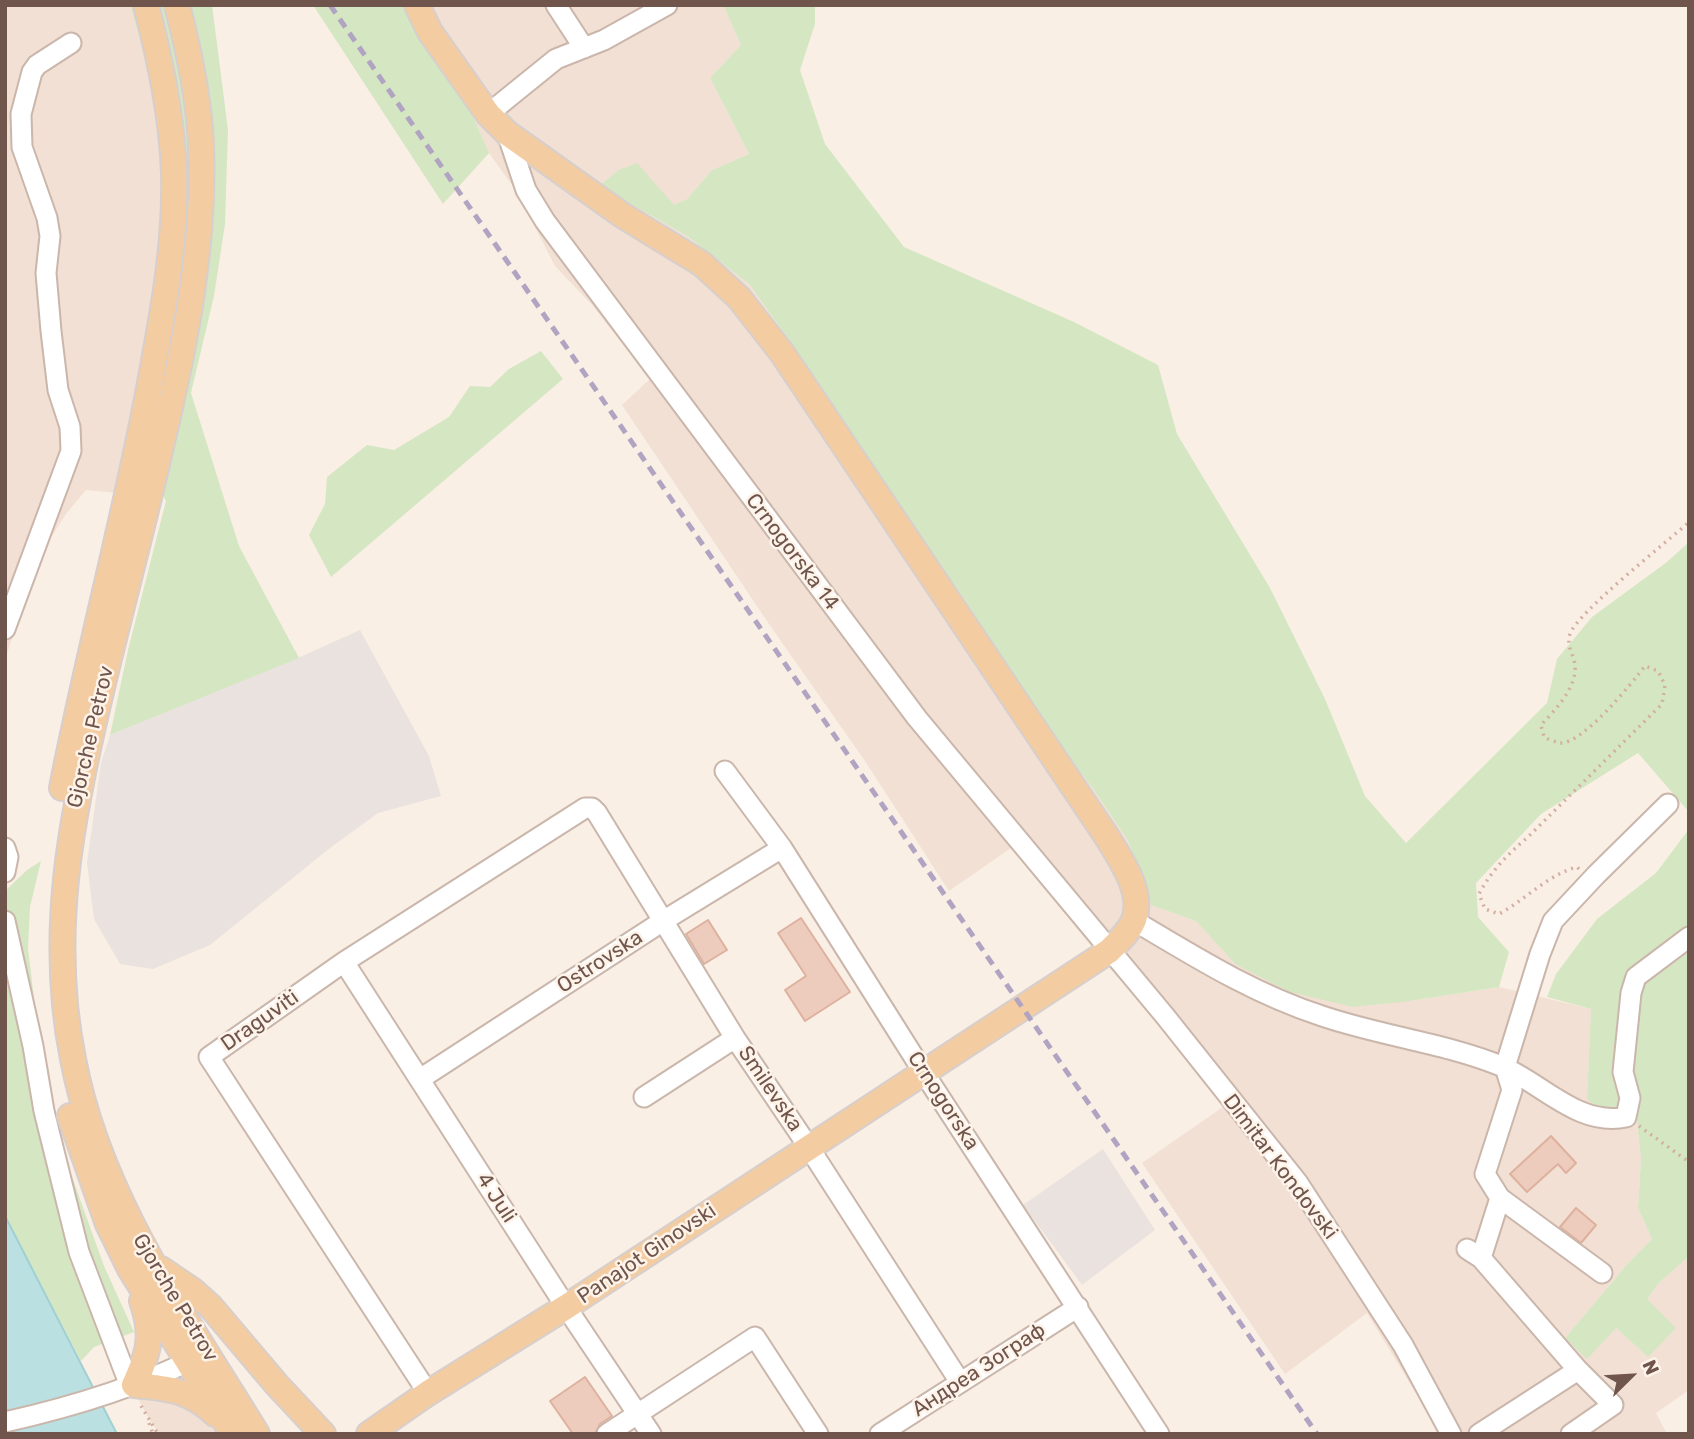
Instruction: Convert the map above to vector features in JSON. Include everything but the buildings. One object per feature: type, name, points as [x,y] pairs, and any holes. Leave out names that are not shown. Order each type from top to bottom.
[{"type":"main road","name":"Gjorche Petrov","points":[[146,5],[168,108],[174,171],[172,248],[167,292],[142,424],[58,806],[48,888],[46,934],[52,1034],[69,1112],[108,1224],[130,1269],[257,1434]]},
{"type":"main road","name":"Gjorche Petrov","points":[[177,5],[193,73],[201,143],[201,197],[193,283],[172,403],[80,782],[64,881],[61,950],[72,1058],[86,1116],[116,1193],[155,1264],[231,1430]]},
{"type":"main road","points":[[417,5],[430,32],[488,114],[507,133],[622,215],[702,264],[739,298],[782,353],[1107,836],[1127,872],[1136,900],[1133,920]]},
{"type":"main road","name":"Panajot Ginovski","points":[[369,1434],[1109,951],[1124,936],[1133,920]]},
{"type":"main road","points":[[155,1264],[211,1307],[323,1434]]},
{"type":"main road","points":[[130,1269],[150,1332],[149,1350],[128,1387],[160,1387],[200,1399],[231,1430]]},
{"type":"street","points":[[556,5],[584,48]]},
{"type":"street","points":[[488,114],[556,59],[604,40],[667,5]]},
{"type":"street","points":[[5,629],[71,451],[69,427],[58,390],[51,331],[46,273],[50,236],[47,218],[22,147],[21,114],[32,72],[37,65],[71,43]]},
{"type":"street","name":"Crnogorska 14","points":[[507,133],[526,190],[564,248],[918,718],[1109,951]]},
{"type":"street","name":"Crnogorska","points":[[725,771],[782,848],[924,1073],[1078,1307],[1155,1432]]},
{"type":"street","points":[[1602,1273],[1500,1198],[1485,1174],[1512,1090],[1505,1067],[1539,954],[1553,921],[1668,804]]},
{"type":"street","name":"Smilevska","points":[[577,813],[585,808],[592,808],[597,813],[735,1038],[960,1382]]},
{"type":"street","name":"Draguviti","points":[[428,1393],[209,1057],[344,962],[577,813]]},
{"type":"street","points":[[5,848],[8,857],[5,872]]},
{"type":"street","name":"Ostrovska","points":[[420,1079],[663,921],[782,848]]},
{"type":"street","points":[[1133,920],[1226,976],[1272,998],[1380,1033],[1468,1053],[1505,1067],[1579,1112],[1612,1120],[1626,1117],[1630,1098],[1623,1072],[1631,993],[1636,977],[1689,937]]},
{"type":"street","points":[[5,921],[33,1046],[44,1111],[79,1252],[128,1387]]},
{"type":"street","name":"Dimitar Kondovski","points":[[1109,951],[1165,1016],[1298,1183],[1403,1345],[1451,1434]]},
{"type":"street","name":"4 Juli","points":[[344,962],[651,1434]]},
{"type":"street","points":[[645,1097],[735,1038]]},
{"type":"street","points":[[1500,1198],[1474,1254],[1613,1405],[1571,1434]]},
{"type":"street","name":"Андреа Зограф","points":[[880,1434],[1078,1307]]},
{"type":"street","points":[[607,1434],[755,1337],[818,1434]]},
{"type":"street","points":[[5,1422],[128,1387],[198,1357]]},
{"type":"street","points":[[1479,1434],[1578,1370]]},
{"type":"path","points":[[1591,881],[1577,867],[1564,870],[1499,915],[1485,909],[1479,894],[1486,880],[1506,856],[1662,704],[1665,685],[1658,671],[1646,666],[1591,725],[1574,739],[1560,743],[1544,737],[1541,725],[1572,685],[1575,665],[1569,651],[1570,634],[1585,614],[1689,522]]},
{"type":"path","points":[[1626,1117],[1689,1162]]},
{"type":"path","points":[[153,1434],[145,1415],[158,1434]]},
{"type":"shaded area","points":[[5,5],[130,5],[156,113],[163,186],[160,269],[118,493],[86,490],[66,514],[39,556],[5,660]]},
{"type":"shaded area","points":[[405,5],[723,5],[741,45],[710,78],[749,154],[712,170],[687,199],[674,206],[599,186],[687,236],[749,284],[789,340],[919,540],[963,597],[1127,839],[1151,905],[1196,921],[1235,964],[1410,1001],[1499,987],[1591,1009],[1587,1099],[1621,1109],[1636,1117],[1641,1158],[1638,1208],[1652,1239],[1565,1338],[1616,1328],[1648,1357],[1647,1299],[1659,1283],[1689,1256],[1689,1390],[1656,1413],[1667,1434],[1441,1434],[1367,1313],[1285,1374],[1142,1163],[1223,1107],[1158,1021],[1106,964],[1011,848],[949,891],[865,761],[622,405],[650,379],[592,305],[555,266],[517,192],[489,153],[465,98]]},
{"type":"shaded area","points":[[360,630],[429,756],[441,796],[378,813],[330,848],[210,945],[153,969],[120,964],[94,919],[87,863],[101,763],[110,735]]},
{"type":"shaded area","points":[[1103,1149],[1155,1230],[1082,1285],[1023,1205]]},
{"type":"shaded area","points":[[188,1361],[233,1434],[159,1434],[146,1414],[132,1386]]},
{"type":"green space","points":[[130,5],[212,5],[228,130],[225,224],[214,296],[191,393],[239,546],[299,658],[110,735],[128,650],[166,501],[158,486],[163,186],[156,113]]},
{"type":"green space","points":[[313,5],[405,5],[465,98],[489,153],[443,204]]},
{"type":"green space","points":[[723,5],[815,5],[815,24],[800,70],[825,144],[904,247],[1074,322],[1158,365],[1177,434],[1270,588],[1325,699],[1365,796],[1406,843],[1547,703],[1557,659],[1592,617],[1667,562],[1689,542],[1689,812],[1638,753],[1541,814],[1476,883],[1478,917],[1509,952],[1499,987],[1353,1007],[1290,992],[1235,964],[1196,921],[1151,905],[1127,839],[1039,717],[963,597],[919,540],[789,340],[749,284],[687,236],[599,186],[619,170],[637,163],[674,205],[687,199],[712,170],[749,154],[710,78],[741,45]]},
{"type":"green space","points":[[541,351],[563,379],[331,577],[309,535],[325,504],[327,477],[367,445],[394,450],[449,417],[470,386],[490,387],[509,369]]},
{"type":"green space","points":[[1689,829],[1689,1256],[1659,1283],[1647,1299],[1676,1328],[1648,1357],[1616,1328],[1587,1359],[1565,1338],[1652,1239],[1638,1208],[1641,1158],[1635,1106],[1604,1109],[1587,1099],[1591,1009],[1547,997],[1556,974],[1597,919],[1656,873]]},
{"type":"green space","points":[[41,861],[30,907],[28,948],[44,1083],[62,1149],[104,1266],[134,1332],[94,1347],[81,1361],[5,1216],[5,891]]},
{"type":"water","points":[[5,1216],[117,1434],[15,1434],[5,1417]]},
{"type":"railway","points":[[330,5],[1317,1434]]}]
